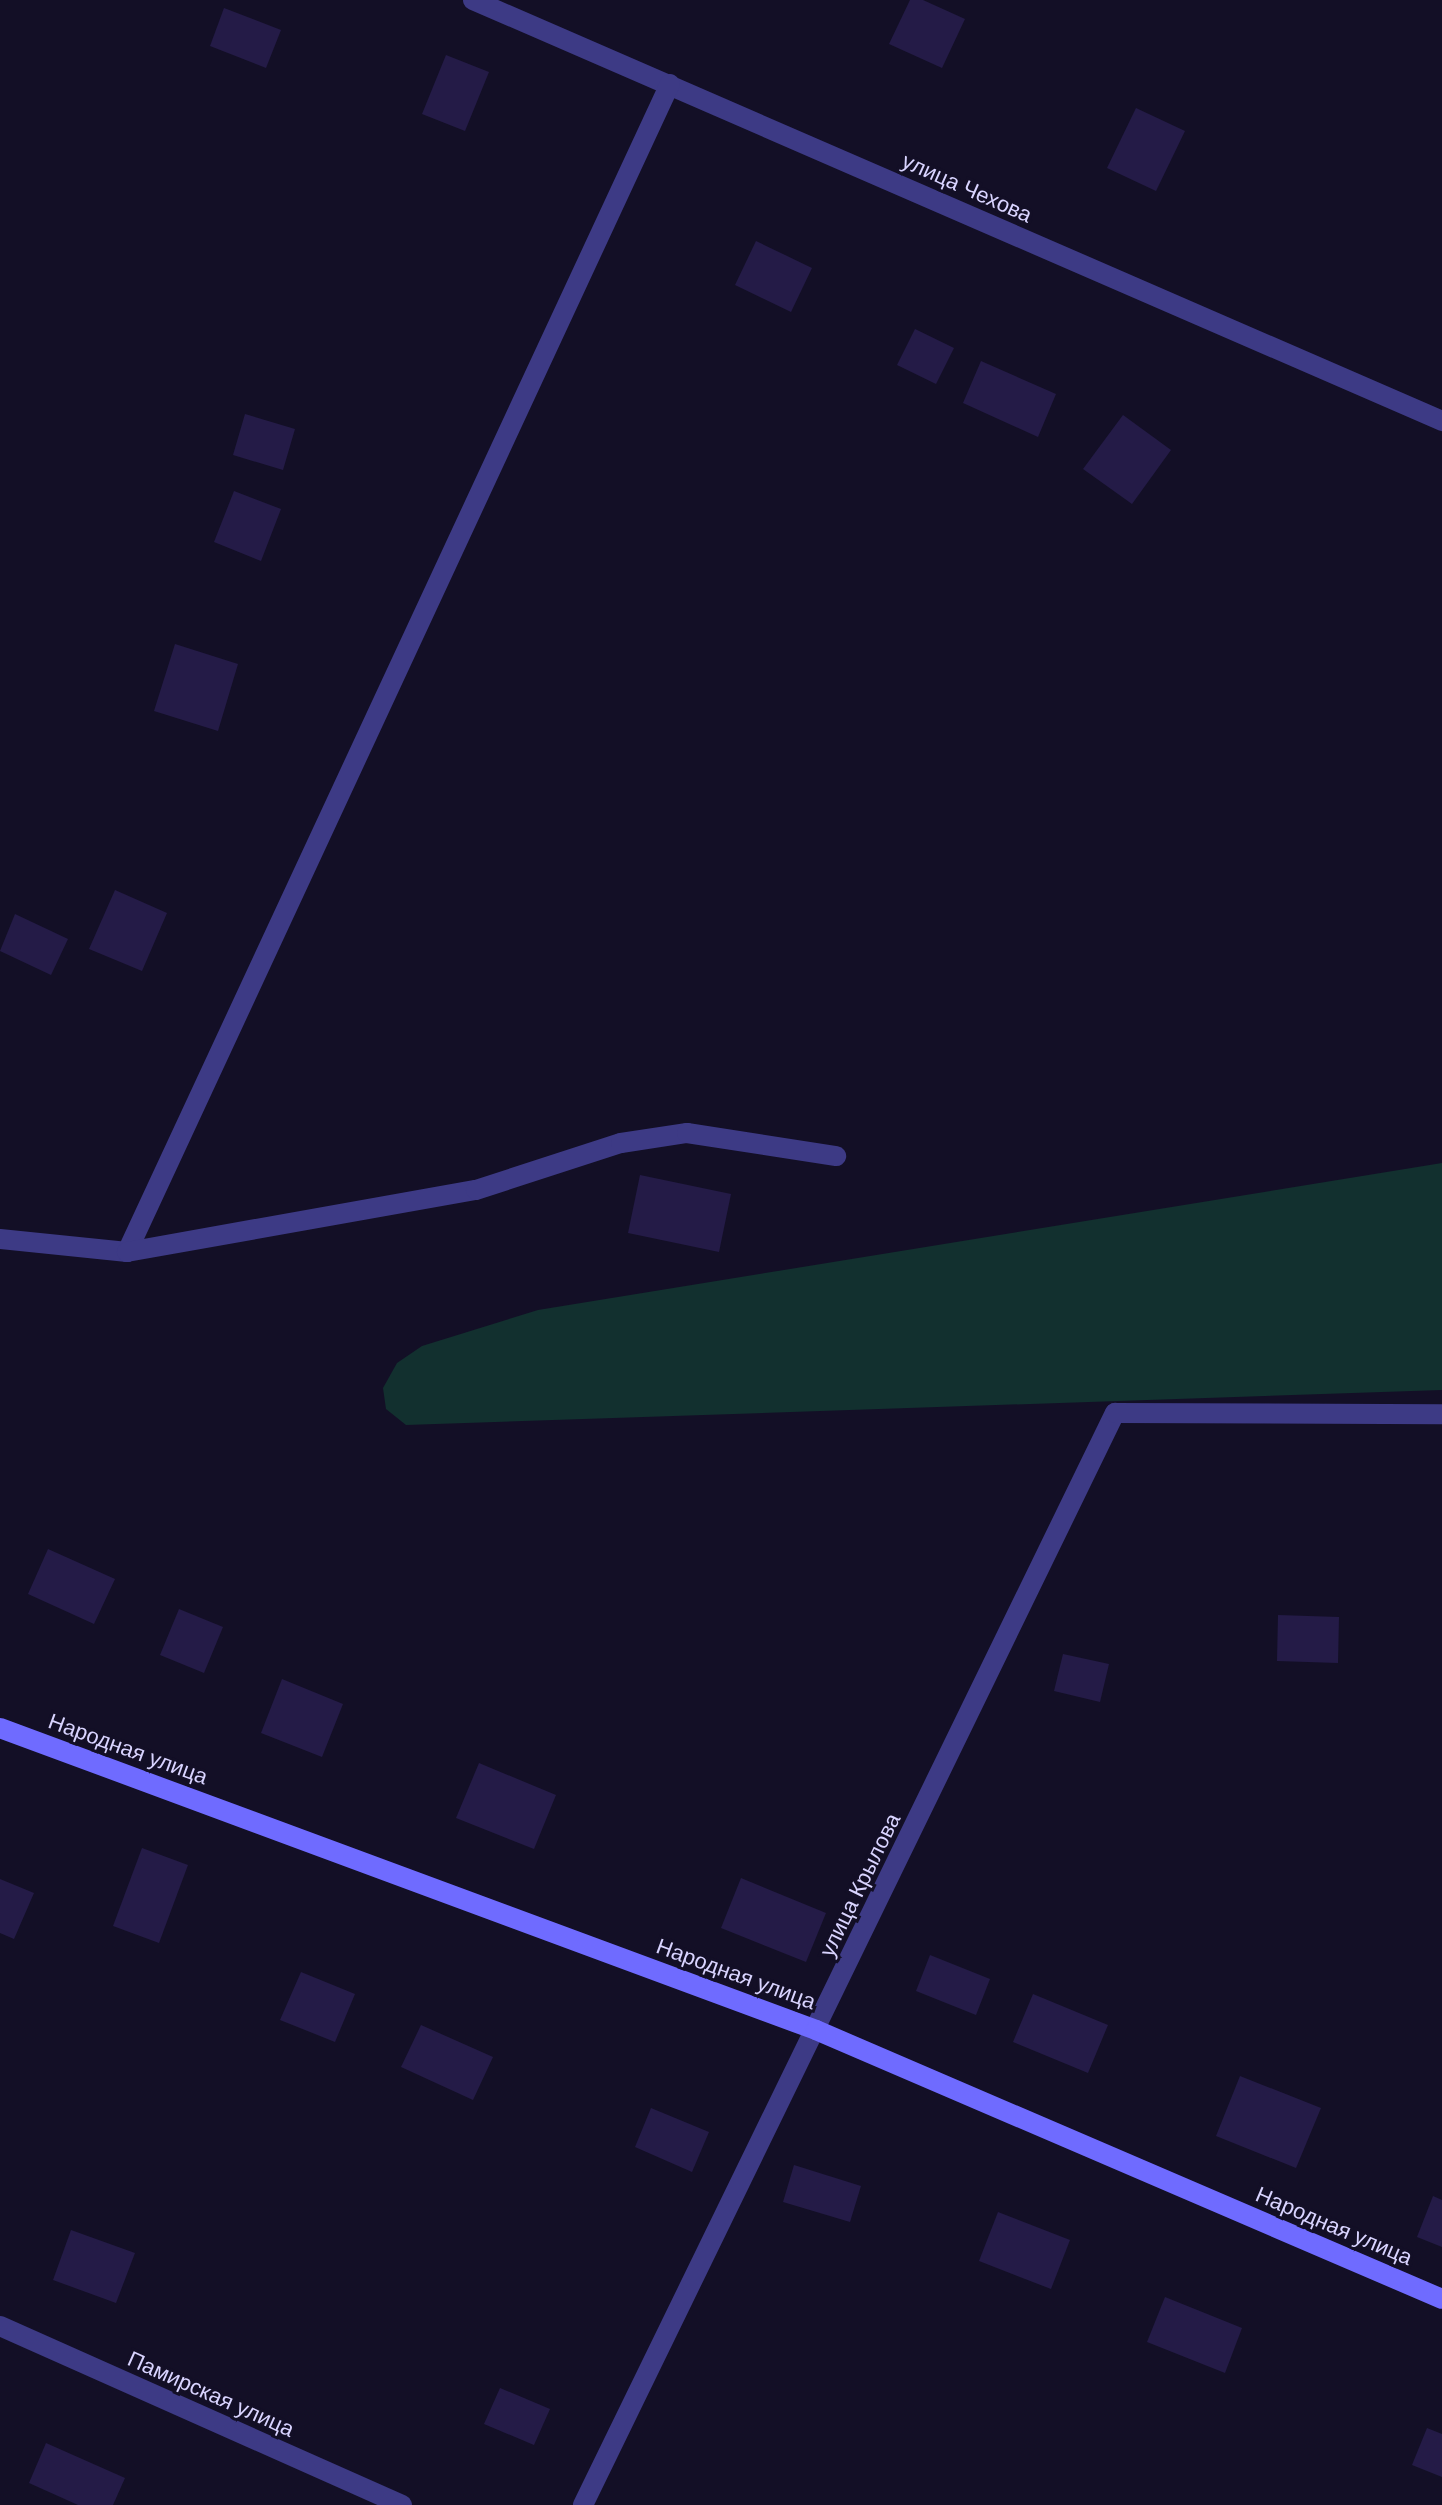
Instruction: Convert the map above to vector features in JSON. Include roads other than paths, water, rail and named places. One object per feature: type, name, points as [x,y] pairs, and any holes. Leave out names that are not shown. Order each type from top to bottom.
[{"type":"street","name":"улица Чехова","points":[[473,0],[1442,421]]},
{"type":"street","points":[[127,1252],[670,84]]},
{"type":"street","points":[[0,1239],[127,1252],[476,1190],[647,1139],[687,1133],[836,1156]]},
{"type":"street","name":"улица Крылова","points":[[583,2505],[1115,1413],[1442,1414]]},
{"type":"street","name":"Народная улица","points":[[0,1728],[816,2030],[1442,2299]]},
{"type":"street","name":"Памирская улица","points":[[0,2326],[402,2505]]}]
